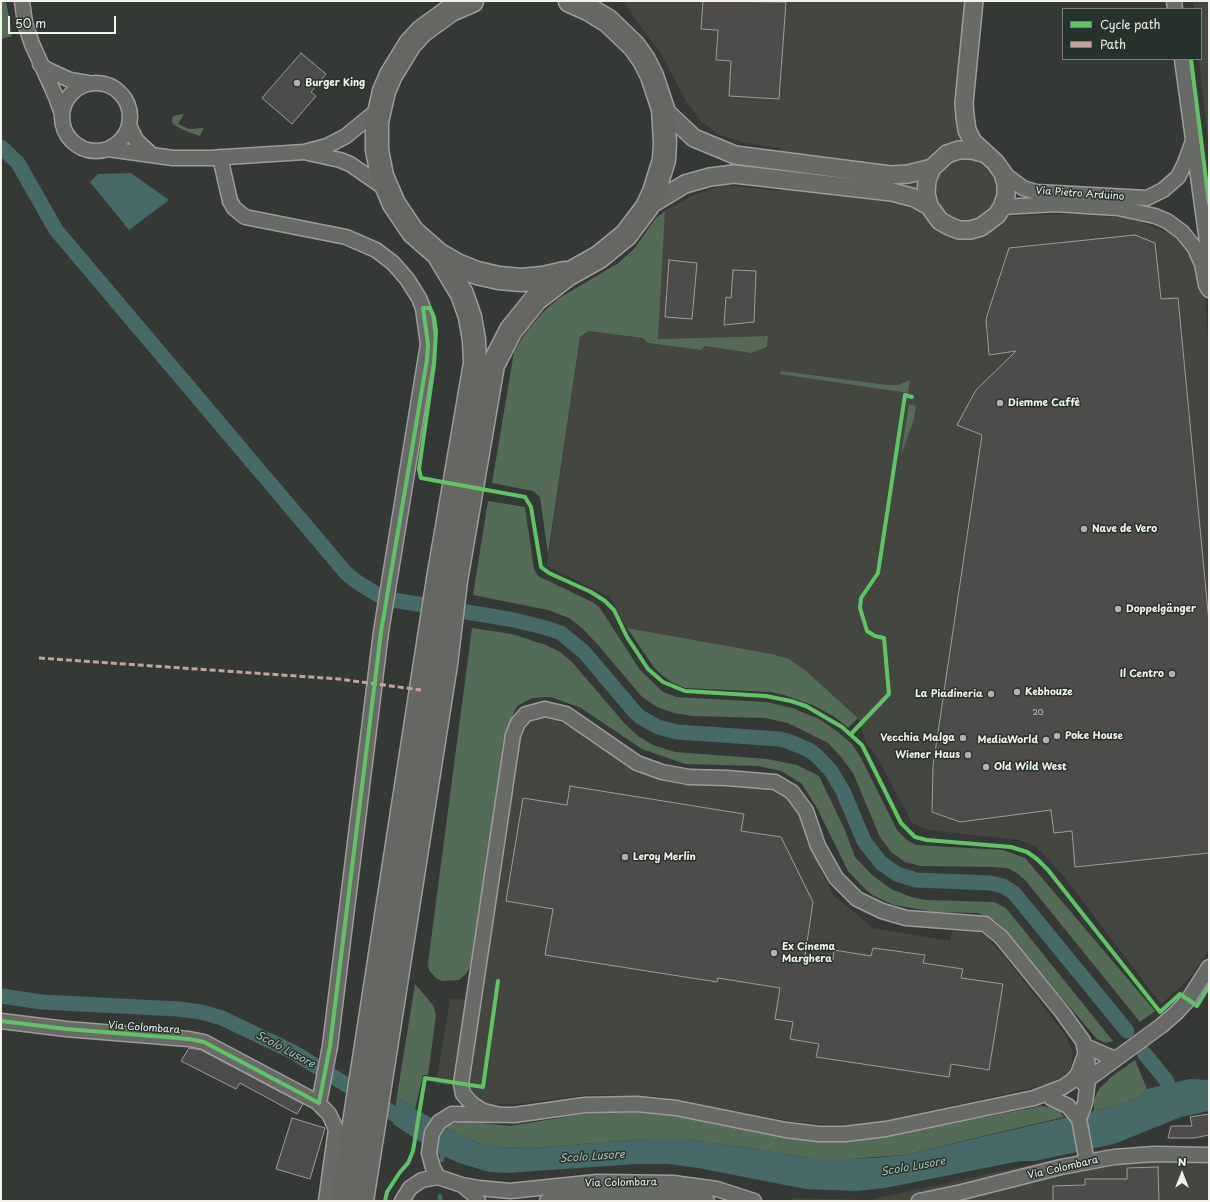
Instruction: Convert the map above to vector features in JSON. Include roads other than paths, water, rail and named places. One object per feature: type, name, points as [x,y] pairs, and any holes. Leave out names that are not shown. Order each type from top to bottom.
[{"type":"main road","points":[[472,1],[452,10],[436,20],[410,44],[391,74],[377,122],[377,150],[387,189],[397,209],[413,232],[438,254],[457,265],[477,273],[506,279],[542,278],[564,274],[584,266]]},
{"type":"main road","points":[[447,580],[493,365],[501,347],[522,314],[551,286],[600,257],[618,243],[647,207],[660,176],[664,160],[665,143],[663,109],[652,76],[644,60],[630,41],[608,21],[590,10],[570,1]]},
{"type":"main road","points":[[595,1],[608,21]]},
{"type":"main road","points":[[342,1201],[363,1130],[446,664],[439,636],[475,364],[474,340],[470,317],[462,294],[438,254]]},
{"type":"main road","points":[[362,1201],[363,1130]]},
{"type":"street","points":[[22,1],[25,23],[39,62],[56,97],[62,114],[64,128],[70,138],[78,146],[90,150],[101,151],[122,140],[129,125],[130,109],[126,99],[119,91],[109,85],[70,80],[46,69],[39,62]]},
{"type":"street","points":[[647,207],[685,184],[710,177],[734,174],[892,192],[916,198],[929,206],[940,221],[959,230],[970,230],[989,222],[1002,207],[1006,196],[1006,184],[1003,174],[995,162],[983,153],[973,142],[967,130],[964,103],[974,1]]},
{"type":"street","name":"Via Pietro Arduino","points":[[1182,60],[1208,252]]},
{"type":"street","points":[[62,114],[64,105],[70,95],[78,88],[88,83]]},
{"type":"street","points":[[108,148],[173,158],[304,152],[327,146],[346,136],[380,109]]},
{"type":"street","points":[[663,109],[694,138],[735,155],[890,175],[908,174],[932,168]]},
{"type":"street","points":[[129,125],[136,140],[152,155]]},
{"type":"street","name":"Via Pietro Arduino","points":[[1003,174],[1023,188],[1036,192],[1147,198],[1178,177],[1193,141]]},
{"type":"street","points":[[929,206],[926,193],[927,180],[932,168],[947,154],[959,150],[972,150],[983,153]]},
{"type":"street","points":[[304,152],[340,160],[350,164],[387,189]]},
{"type":"street","points":[[220,157],[230,202],[239,213],[253,220],[346,237],[366,245],[385,256],[401,271],[414,288],[423,308],[428,344],[382,628],[330,1046],[320,1098]]},
{"type":"street","name":"Via Pietro Arduino","points":[[1138,198],[1155,205],[1174,217],[1193,232],[1208,252]]},
{"type":"street","points":[[1002,207],[1055,204],[1118,208],[1155,216],[1166,221],[1182,232],[1195,248],[1202,264],[1206,285],[1209,290]]},
{"type":"street","points":[[501,1115],[483,1111],[472,1104],[463,1094],[461,1084],[513,735],[518,723],[526,714],[544,709],[566,714],[637,763],[662,772],[688,778],[728,778],[775,782],[792,792],[806,811],[818,846],[836,878],[857,899],[882,911],[906,918],[985,924],[1001,937],[1057,1006],[1085,1050],[1088,1066],[1088,1080],[1085,1103],[1078,1119]]},
{"type":"street","points":[[1034,1098],[1051,1098],[1070,1091],[1088,1080],[1161,1026],[1188,1000],[1209,967]]},
{"type":"street","name":"Via Colombara","points":[[1,1021],[66,1029],[189,1039],[204,1042],[320,1098],[336,1129],[326,1201]]},
{"type":"street","points":[[1085,1050],[1117,1058]]},
{"type":"street","points":[[402,1201],[410,1188],[422,1180],[436,1174],[429,1153],[432,1134],[439,1122],[458,1113],[514,1115],[602,1104],[637,1104],[676,1108],[786,1130],[845,1134],[886,1129],[1034,1098],[1063,1088],[1072,1082],[1078,1074],[1085,1050]]},
{"type":"street","points":[[1051,1098],[1068,1106],[1078,1119],[1085,1155]]},
{"type":"street","name":"Via Colombara","points":[[919,1201],[962,1192],[1085,1155],[1114,1157],[1154,1154],[1209,1155]]},
{"type":"street","name":"Via Colombara","points":[[436,1174],[462,1185],[479,1188],[510,1190],[597,1182],[673,1183],[717,1189],[754,1201]]},
{"type":"street","points":[[462,1185],[473,1194],[478,1201]]},
{"type":"street","name":"Via Colombara","points":[[547,1201],[588,1195],[630,1193],[707,1201]]},
{"type":"water","points":[[131,173],[169,200],[129,230],[90,182],[98,174]]},
{"type":"water","points":[[1190,1079],[1209,1080],[1209,1111],[1181,1117],[1114,1144],[1035,1161],[1020,1161],[885,1188],[857,1191],[806,1189],[698,1168],[668,1164],[637,1164],[507,1173],[489,1172],[459,1163],[439,1154],[393,1124],[397,1096],[415,1109],[446,1126],[449,1130],[478,1143],[499,1147],[531,1148],[646,1139],[688,1139],[818,1159],[874,1158],[904,1155],[1094,1111],[1137,1099],[1147,1089]]},
{"type":"waterway","points":[[1,147],[18,163],[56,230],[346,573],[357,582],[380,596],[393,600],[509,619],[561,633],[584,652],[640,717],[658,727],[677,732],[780,739],[809,750],[831,771],[843,791],[864,841],[881,863],[897,874],[916,880],[990,883],[1003,886],[1014,893],[1127,1031]]},
{"type":"waterway","name":"Scolo Lusore","points":[[1,996],[42,1002],[178,1009],[201,1012],[222,1018],[293,1052],[412,1125]]},
{"type":"waterway","points":[[1144,1053],[1166,1080],[1175,1102]]},
{"type":"waterway","points":[[442,1160],[443,1150]]},
{"type":"waterway","points":[[440,1196],[440,1201]]},
{"type":"place","name":"Burger King","points":[[297,83]]},
{"type":"place","name":"Diemme Caffè","points":[[1000,403]]},
{"type":"place","name":"Nave de Vero","points":[[1084,529]]},
{"type":"place","name":"Doppelgänger","points":[[1118,609]]},
{"type":"place","name":"Il Centro","points":[[1172,674]]},
{"type":"place","name":"Kebhouze","points":[[1017,692]]},
{"type":"place","name":"La Piadineria","points":[[991,694]]},
{"type":"place","name":"Poke House","points":[[1057,736]]},
{"type":"place","name":"Vecchia Malga","points":[[963,738]]},
{"type":"place","name":"MediaWorld","points":[[1046,740]]},
{"type":"place","name":"Wiener Haus","points":[[968,755]]},
{"type":"place","name":"Old Wild West","points":[[986,767]]},
{"type":"place","name":"Leroy Merlin","points":[[625,857]]},
{"type":"place","name":"Ex Cinema Marghera","points":[[774,953]]}]
